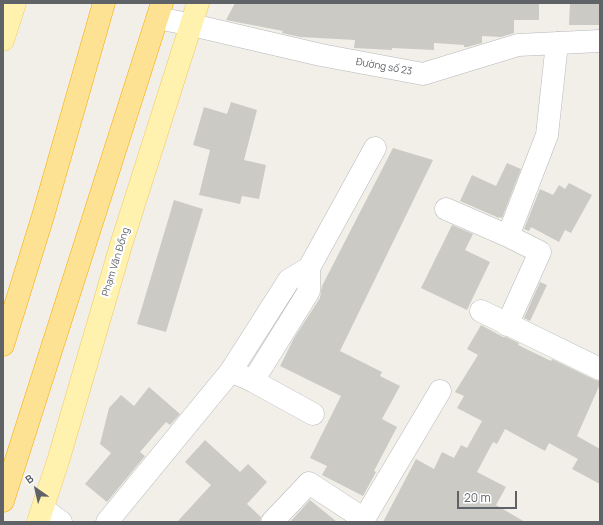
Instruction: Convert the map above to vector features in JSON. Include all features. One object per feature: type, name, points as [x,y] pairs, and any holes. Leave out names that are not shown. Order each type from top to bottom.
[{"type":"highway","points":[[3,345],[43,216],[104,3]]},
{"type":"highway","points":[[3,501],[160,11]]},
{"type":"main road","points":[[3,40],[15,3]]},
{"type":"main road","name":"Phạm Văn Đồng","points":[[41,515],[121,245],[198,3]]},
{"type":"street","name":"Đường số 23","points":[[160,11],[192,25],[321,55],[423,74],[518,44],[600,41]]},
{"type":"street","points":[[508,236],[547,135],[558,43]]},
{"type":"street","points":[[253,381],[309,291],[309,268],[375,148]]},
{"type":"street","points":[[446,209],[508,236],[540,252],[507,325]]},
{"type":"street","points":[[107,522],[231,370],[289,280],[309,268]]},
{"type":"street","points":[[481,311],[600,369]]},
{"type":"street","points":[[231,370],[313,414]]},
{"type":"street","points":[[272,522],[309,483],[364,519],[440,391]]},
{"type":"street","points":[[41,515],[61,522]]},
{"type":"building","points":[[235,3],[539,3],[539,20],[514,20],[514,33],[501,37],[482,36],[482,43],[467,47],[464,47],[464,45],[434,43],[434,50],[354,48],[355,40],[300,37],[282,33],[283,31],[226,20]]},
{"type":"building","points":[[570,3],[600,3],[600,25],[569,25]]},
{"type":"building","points":[[231,102],[257,110],[244,160],[266,165],[259,199],[242,196],[240,204],[199,195],[210,150],[193,145],[204,107],[227,114]]},
{"type":"building","points":[[393,148],[433,160],[340,351],[382,372],[380,376],[400,386],[382,419],[397,427],[363,496],[322,475],[327,466],[310,458],[341,396],[280,366],[294,338],[320,298],[322,286]]},
{"type":"building","points":[[507,163],[521,169],[502,218],[460,201],[472,175],[496,186]]},
{"type":"building","points":[[569,183],[592,195],[571,233],[565,230],[559,242],[531,227],[529,231],[524,229],[540,189],[553,195],[559,185],[565,189]]},
{"type":"building","points":[[174,200],[203,209],[166,332],[137,324]]},
{"type":"building","points":[[452,225],[473,234],[465,250],[490,262],[467,310],[421,288]]},
{"type":"building","points":[[540,282],[547,285],[530,321],[524,318]]},
{"type":"building","points":[[481,325],[503,337],[519,343],[518,345],[551,361],[552,359],[600,381],[577,436],[600,449],[600,484],[572,469],[578,459],[549,443],[545,451],[505,429],[497,444],[493,442],[477,472],[506,487],[496,505],[525,522],[383,522],[416,459],[434,469],[442,452],[454,458],[461,445],[467,448],[482,421],[457,408],[464,396],[455,392],[478,355],[467,349]]},
{"type":"building","points":[[149,387],[180,414],[170,425],[166,422],[140,452],[145,456],[107,502],[85,484],[111,453],[100,444],[109,408],[121,395],[134,406]]},
{"type":"building","points":[[205,440],[240,472],[248,464],[267,482],[247,504],[261,517],[260,522],[177,522],[211,485],[185,462]]},
{"type":"building","points":[[310,500],[337,522],[290,522]]}]
